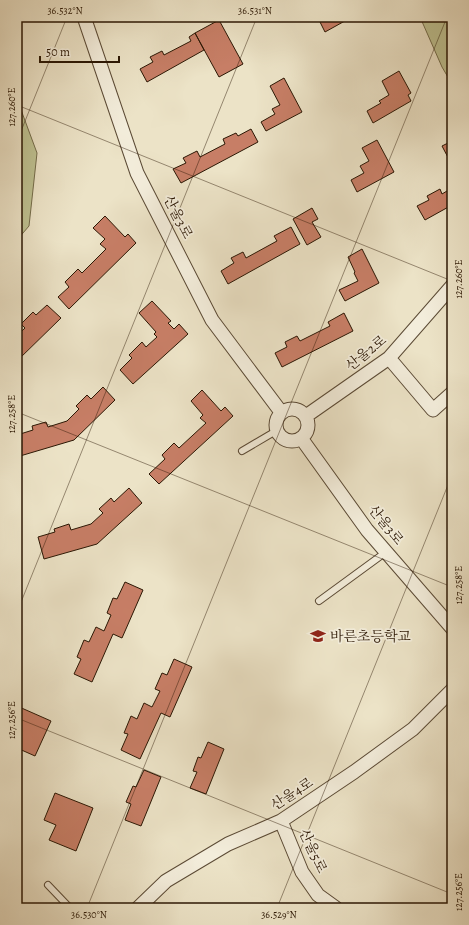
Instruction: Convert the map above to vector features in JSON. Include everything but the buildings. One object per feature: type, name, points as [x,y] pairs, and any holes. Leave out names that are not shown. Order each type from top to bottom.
[{"type":"street","name":"산울3로","points":[[84,17],[141,180],[212,320],[281,412]]},
{"type":"street","name":"산울2로","points":[[306,416],[389,358],[452,286]]},
{"type":"street","points":[[389,358],[433,410],[452,393]]},
{"type":"street","points":[[291,408],[302,411],[306,416],[308,426],[303,437],[299,440],[288,441],[279,436],[275,426],[276,420],[281,412],[291,408]]},
{"type":"street","name":"산울3로","points":[[301,438],[367,530],[452,628]]},
{"type":"street","name":"산울4로","points":[[138,908],[172,877],[228,844],[281,821],[354,772],[413,729],[452,690]]},
{"type":"street","name":"산울5로","points":[[281,821],[302,872],[318,895],[336,908]]},
{"type":"lane","points":[[242,451],[276,431]]},
{"type":"lane","points":[[319,601],[386,552]]},
{"type":"lane","points":[[48,885],[70,908]]},
{"type":"green space","points":[[420,17],[452,17],[452,84],[442,67]]},
{"type":"green space","points":[[17,99],[37,153],[29,226],[17,240]]},
{"type":"place","name":"바른초등학교","points":[[318,636]]}]
